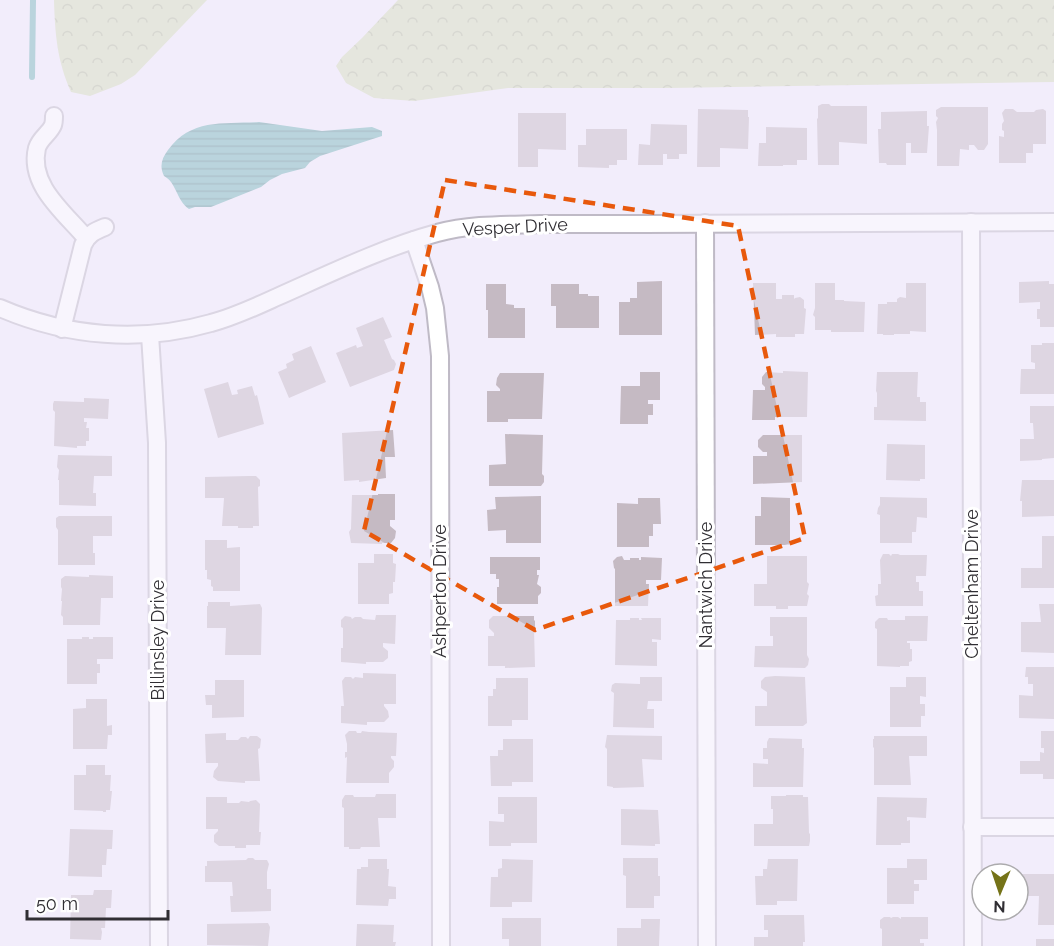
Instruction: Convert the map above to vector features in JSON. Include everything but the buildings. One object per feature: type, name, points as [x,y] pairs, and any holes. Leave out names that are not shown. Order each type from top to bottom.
[{"type":"street","points":[[54,116],[53,127],[37,148],[37,167],[45,192],[86,238]]},
{"type":"street","name":"Cheltenham Drive","points":[[971,222],[973,946]]},
{"type":"street","name":"Vesper Drive","points":[[0,308],[62,329],[85,333],[150,335],[191,328],[237,315],[368,257],[439,232],[494,225],[1054,222]]},
{"type":"street","name":"Nantwich Drive","points":[[705,224],[707,946]]},
{"type":"street","points":[[62,329],[83,245],[91,233],[105,226]]},
{"type":"street","name":"Ashperton Drive","points":[[414,240],[435,308],[440,356],[441,946]]},
{"type":"street","name":"Billinsley Drive","points":[[150,335],[156,443],[159,946]]},
{"type":"street","points":[[972,827],[1054,827]]},
{"type":"highlighted area","points":[[445,180],[738,226],[805,538],[535,630],[364,531]]},
{"type":"green space","points":[[54,0],[207,0],[135,75],[121,84],[90,96],[71,92],[66,81],[58,47]]},
{"type":"green space","points":[[398,0],[1054,0],[1054,82],[508,88],[414,101],[374,98],[346,83],[336,66]]},
{"type":"shaded area","points":[[259,122],[322,131],[372,127],[382,131],[382,136],[320,156],[305,168],[282,174],[261,187],[211,207],[189,209],[162,172],[162,162],[168,150],[187,132],[198,128],[221,123]]},
{"type":"waterway","points":[[32,77],[33,0]]}]
